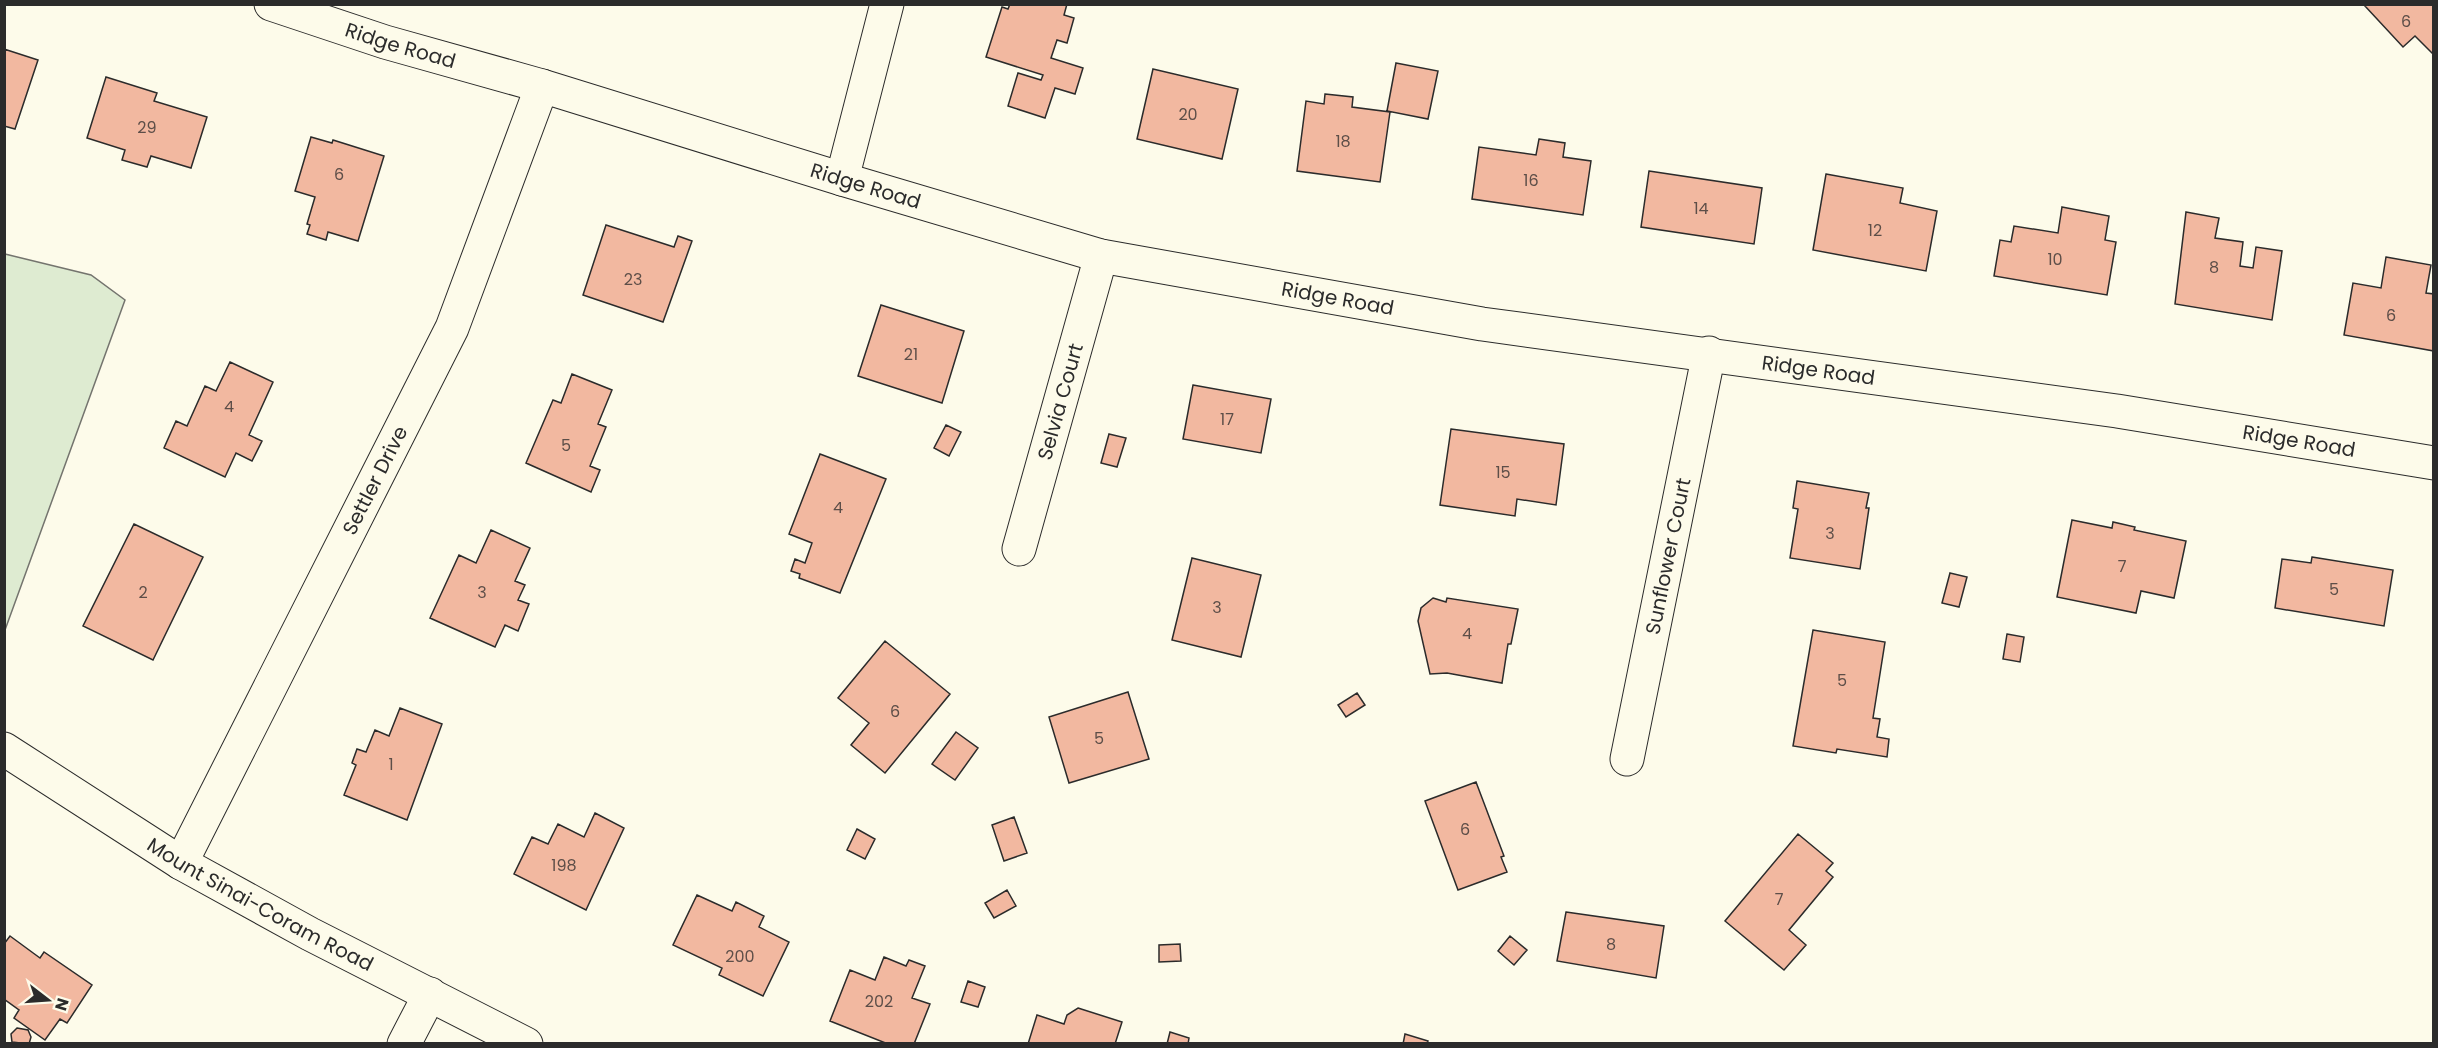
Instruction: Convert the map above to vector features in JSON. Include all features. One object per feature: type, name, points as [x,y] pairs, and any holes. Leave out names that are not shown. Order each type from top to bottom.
[{"type":"street","name":"Ridge Road","points":[[271,4],[385,42],[542,86],[1101,256],[1482,324],[1709,353],[2117,411],[2433,463]]},
{"type":"street","points":[[842,179],[887,4]]},
{"type":"street","name":"Settler Drive","points":[[181,863],[452,328],[542,86]]},
{"type":"street","name":"Selvia Court","points":[[1019,549],[1101,256]]},
{"type":"street","name":"Sunflower Court","points":[[1627,759],[1709,353]]},
{"type":"street","name":"Mount Sinai-Coram Road","points":[[4,749],[181,863],[310,934],[526,1044]]},
{"type":"street","points":[[404,1044],[430,994]]},
{"type":"green space","points":[[5,254],[91,275],[125,300],[5,630]]},
{"type":"building","points":[[1010,4],[1067,4],[1064,15],[1074,18],[1067,43],[1057,40],[1051,58],[1083,68],[1075,94],[1055,88],[1045,118],[1008,106],[1018,73],[1041,80],[1043,75],[986,57],[1002,7],[1008,9]]},
{"type":"building","points":[[2367,4],[2434,4],[2434,55],[2415,36],[2403,47],[2365,6]]},
{"type":"building","points":[[4,49],[38,60],[15,129],[4,126]]},
{"type":"building","points":[[1396,63],[1438,71],[1428,119],[1387,111]]},
{"type":"building","points":[[1153,69],[1238,89],[1222,159],[1137,139]]},
{"type":"building","points":[[106,77],[157,93],[154,101],[207,117],[191,168],[151,156],[147,167],[122,160],[125,150],[87,138]]},
{"type":"building","points":[[1325,94],[1353,97],[1352,107],[1390,112],[1380,182],[1297,171],[1306,101],[1324,104]]},
{"type":"building","points":[[311,137],[332,143],[333,140],[384,156],[358,241],[328,232],[326,240],[307,234],[310,225],[307,224],[315,197],[295,191]]},
{"type":"building","points":[[1539,139],[1565,143],[1563,157],[1591,161],[1583,215],[1472,199],[1479,147],[1536,155]]},
{"type":"building","points":[[1649,171],[1762,188],[1754,244],[1641,227]]},
{"type":"building","points":[[1826,174],[1903,188],[1900,203],[1937,211],[1926,271],[1813,250]]},
{"type":"building","points":[[2062,207],[2109,216],[2105,240],[2116,242],[2107,295],[1994,276],[2000,240],[2011,242],[2014,226],[2058,233]]},
{"type":"building","points":[[2186,212],[2219,218],[2215,238],[2243,242],[2240,266],[2253,268],[2256,247],[2282,251],[2272,320],[2175,304]]},
{"type":"building","points":[[606,225],[674,247],[678,236],[692,241],[663,322],[583,295]]},
{"type":"building","points":[[2386,257],[2431,265],[2426,293],[2434,294],[2434,351],[2344,335],[2353,283],[2381,288]]},
{"type":"building","points":[[881,305],[964,331],[942,403],[858,376]]},
{"type":"building","points":[[230,362],[273,382],[249,435],[262,441],[252,461],[236,453],[225,477],[164,448],[176,421],[187,426],[205,386],[216,391]]},
{"type":"building","points":[[572,374],[612,390],[598,424],[606,427],[590,466],[600,470],[591,492],[526,463],[553,400],[561,403]]},
{"type":"building","points":[[1193,385],[1271,399],[1261,453],[1183,439]]},
{"type":"building","points":[[946,425],[961,432],[949,456],[934,448]]},
{"type":"building","points":[[1451,429],[1564,444],[1556,505],[1517,499],[1515,516],[1440,505]]},
{"type":"building","points":[[1109,434],[1126,438],[1117,467],[1101,463]]},
{"type":"building","points":[[820,454],[886,479],[840,593],[799,578],[800,574],[791,571],[795,559],[805,563],[812,543],[789,534]]},
{"type":"building","points":[[1797,481],[1869,493],[1860,569],[1790,558],[1798,509],[1793,508]]},
{"type":"building","points":[[2072,520],[2112,528],[2113,522],[2135,527],[2134,530],[2186,541],[2174,598],[2141,591],[2136,613],[2057,597]]},
{"type":"building","points":[[134,524],[203,557],[153,660],[83,626]]},
{"type":"building","points":[[491,530],[530,548],[515,581],[525,585],[518,600],[529,604],[518,631],[505,625],[495,647],[430,618],[459,555],[476,563]]},
{"type":"building","points":[[2312,557],[2393,570],[2384,626],[2275,608],[2282,559],[2311,563]]},
{"type":"building","points":[[1192,558],[1261,575],[1241,657],[1172,640]]},
{"type":"building","points":[[1950,573],[1967,577],[1959,607],[1942,603]]},
{"type":"building","points":[[1433,598],[1446,602],[1447,598],[1518,609],[1511,644],[1508,644],[1502,683],[1447,673],[1430,674],[1418,621],[1421,608]]},
{"type":"building","points":[[1813,630],[1885,642],[1873,718],[1880,719],[1877,737],[1889,739],[1887,757],[1837,749],[1836,753],[1793,746]]},
{"type":"building","points":[[2007,634],[2024,637],[2020,662],[2003,659]]},
{"type":"building","points":[[885,641],[950,694],[885,773],[851,745],[869,723],[838,698]]},
{"type":"building","points":[[1128,692],[1149,759],[1069,783],[1049,717]]},
{"type":"building","points":[[1357,693],[1365,705],[1346,717],[1338,705]]},
{"type":"building","points":[[400,708],[442,724],[407,820],[344,795],[356,765],[352,763],[357,749],[366,752],[375,730],[389,736]]},
{"type":"building","points":[[956,732],[978,748],[955,780],[932,764]]},
{"type":"building","points":[[1476,782],[1504,856],[1501,857],[1507,872],[1458,890],[1425,801]]},
{"type":"building","points":[[595,813],[624,828],[586,910],[514,874],[532,837],[548,844],[558,824],[584,837]]},
{"type":"building","points":[[1014,817],[1027,853],[1004,861],[992,825]]},
{"type":"building","points":[[857,829],[875,839],[865,859],[847,850]]},
{"type":"building","points":[[1798,834],[1833,863],[1826,871],[1833,877],[1789,930],[1806,945],[1784,970],[1725,921]]},
{"type":"building","points":[[1007,890],[1016,906],[994,918],[985,903]]},
{"type":"building","points":[[697,895],[732,911],[736,902],[764,916],[759,927],[789,942],[763,996],[719,975],[722,968],[673,945]]},
{"type":"building","points":[[1566,912],[1664,926],[1656,978],[1557,961]]},
{"type":"building","points":[[10,936],[40,958],[44,952],[92,985],[67,1023],[60,1019],[45,1040],[14,1018],[19,1010],[4,999],[4,944]]},
{"type":"building","points":[[1510,936],[1527,950],[1514,965],[1498,951]]},
{"type":"building","points":[[1180,944],[1181,961],[1159,962],[1159,945]]},
{"type":"building","points":[[884,957],[906,966],[909,960],[925,966],[912,998],[930,1004],[914,1044],[888,1044],[830,1021],[850,970],[875,980]]},
{"type":"building","points":[[968,981],[985,987],[978,1007],[961,1002]]},
{"type":"building","points":[[1078,1008],[1122,1022],[1115,1044],[1028,1044],[1037,1015],[1064,1024],[1067,1015]]},
{"type":"building","points":[[17,1028],[28,1030],[31,1037],[29,1044],[12,1042],[11,1034]]},
{"type":"building","points":[[1170,1032],[1189,1038],[1188,1044],[1167,1044]]},
{"type":"building","points":[[1405,1034],[1428,1041],[1427,1044],[1403,1044]]}]
